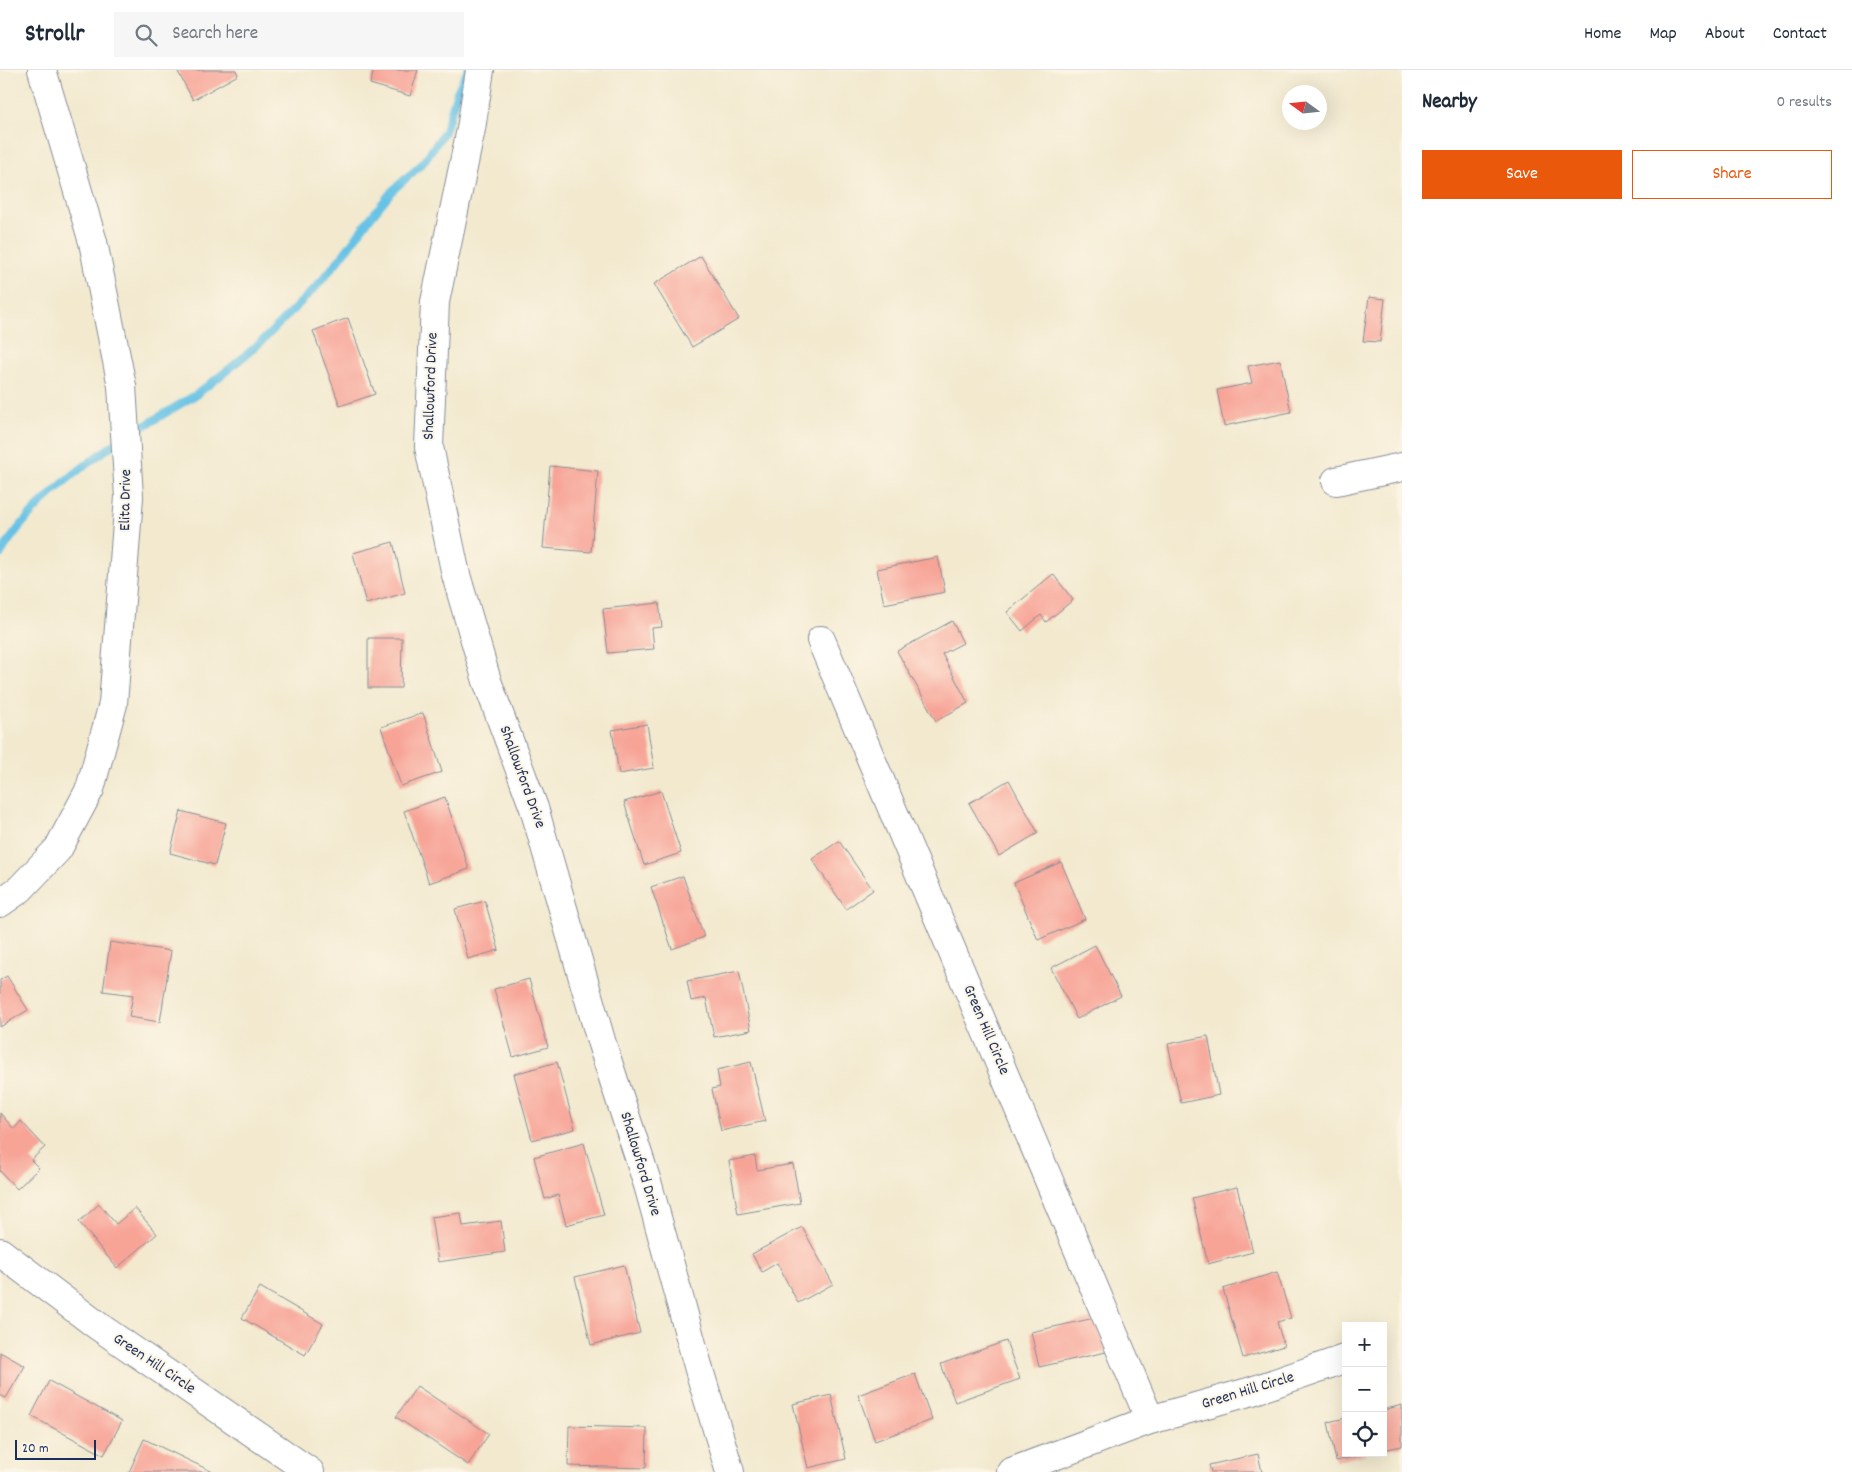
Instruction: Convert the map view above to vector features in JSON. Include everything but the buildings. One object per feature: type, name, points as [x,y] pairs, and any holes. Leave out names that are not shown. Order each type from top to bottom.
[{"type":"street","name":"Elita Drive","points":[[0,902],[20,889],[58,849],[90,789],[113,704],[129,497],[122,386],[94,242],[42,70]]},
{"type":"street","name":"Shallowford Drive","points":[[480,70],[471,129],[435,302],[429,447],[456,575],[486,681],[534,808],[602,1044],[648,1186],[700,1373],[730,1472]]},
{"type":"street","points":[[1336,481],[1402,466]]},
{"type":"street","name":"Green Hill Circle","points":[[821,640],[1150,1420]]},
{"type":"street","name":"Green Hill Circle","points":[[0,1252],[98,1326],[310,1472]]},
{"type":"street","name":"Green Hill Circle","points":[[1011,1472],[1150,1420],[1252,1390],[1342,1360]]},
{"type":"waterway","points":[[131,434],[197,394],[229,369],[260,343],[317,286],[392,191],[422,164],[445,131],[457,92],[468,70]]},
{"type":"waterway","points":[[0,555],[24,522],[53,492],[119,441]]}]
